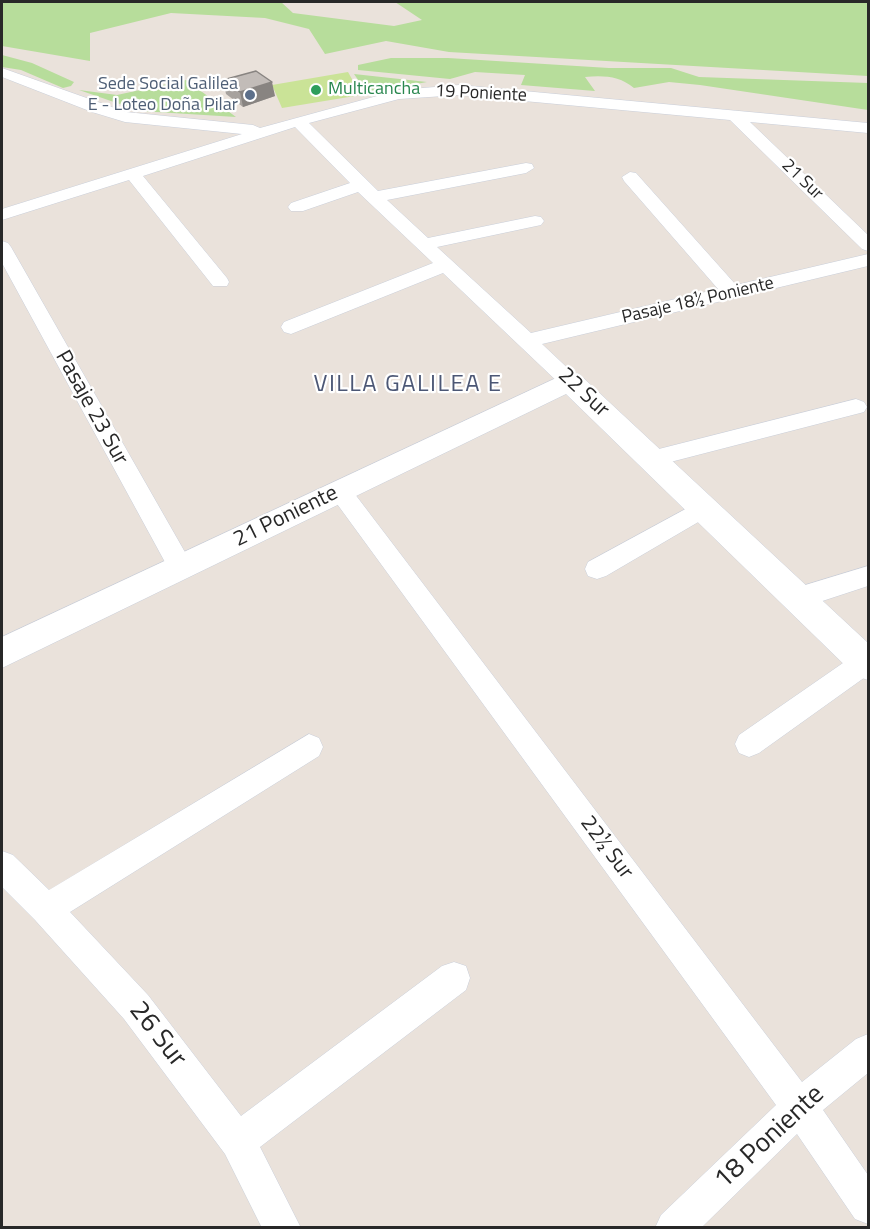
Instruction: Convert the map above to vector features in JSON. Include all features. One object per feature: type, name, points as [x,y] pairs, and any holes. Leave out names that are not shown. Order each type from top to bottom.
[{"type":"street","points":[[2,72],[97,109],[124,117],[266,131]]},
{"type":"street","name":"19 Poniente","points":[[2,215],[298,121],[399,95],[445,90],[868,128]]},
{"type":"street","name":"21 Sur","points":[[735,116],[868,245]]},
{"type":"street","name":"22 Sur","points":[[298,121],[367,191],[867,663]]},
{"type":"street","points":[[297,207],[367,191],[525,168]]},
{"type":"street","points":[[132,173],[220,282]]},
{"type":"street","points":[[630,177],[732,293]]},
{"type":"street","points":[[424,244],[535,221]]},
{"type":"street","name":"Pasaje 23 Sur","points":[[2,248],[181,568]]},
{"type":"street","name":"Pasaje 18½ Poniente","points":[[527,341],[868,260]]},
{"type":"street","points":[[291,327],[446,265]]},
{"type":"street","name":"21 Poniente","points":[[2,653],[569,381]]},
{"type":"street","points":[[651,459],[856,407]]},
{"type":"street","name":"22½ Sur","points":[[340,491],[799,1107],[868,1206]]},
{"type":"street","points":[[597,569],[704,508]]},
{"type":"street","points":[[798,597],[868,576]]},
{"type":"street","points":[[749,744],[867,663]]},
{"type":"street","points":[[46,909],[309,747]]},
{"type":"street","name":"26 Sur","points":[[2,866],[46,909],[136,1007],[238,1141],[282,1227]]},
{"type":"street","points":[[238,1141],[454,978]]},
{"type":"street","name":"18 Poniente","points":[[674,1227],[799,1107],[868,1051]]},
{"type":"green space","points":[[2,2],[281,2],[293,13],[394,26],[422,20],[395,2],[868,2],[868,76],[449,52],[386,41],[325,54],[309,29],[265,18],[171,13],[90,33],[90,61],[2,46]]},
{"type":"green space","points":[[2,55],[32,63],[74,82],[71,86],[63,88],[21,70],[2,67]]},
{"type":"green space","points":[[391,58],[448,58],[609,68],[671,68],[699,77],[868,83],[868,110],[669,82],[634,88],[623,81],[605,76],[585,77],[595,91],[521,85],[525,75],[475,72],[450,79],[358,70],[358,65]]},
{"type":"green space","name":"Multicancha","points":[[348,72],[361,95],[282,108],[272,85]]},
{"type":"green space","points":[[354,74],[427,82],[367,93]]},
{"type":"green space","points":[[186,80],[236,117],[140,111],[79,90],[117,95]]},
{"type":"building","points":[[256,71],[272,82],[240,92],[223,80]]},
{"type":"place","name":"Multicancha","points":[[316,90]]},
{"type":"place","name":"Sede Social Galilea E - Loteo Doña Pilar","points":[[250,95]]},
{"type":"district","name":"VILLA GALILEA E","points":[[408,385]]}]
